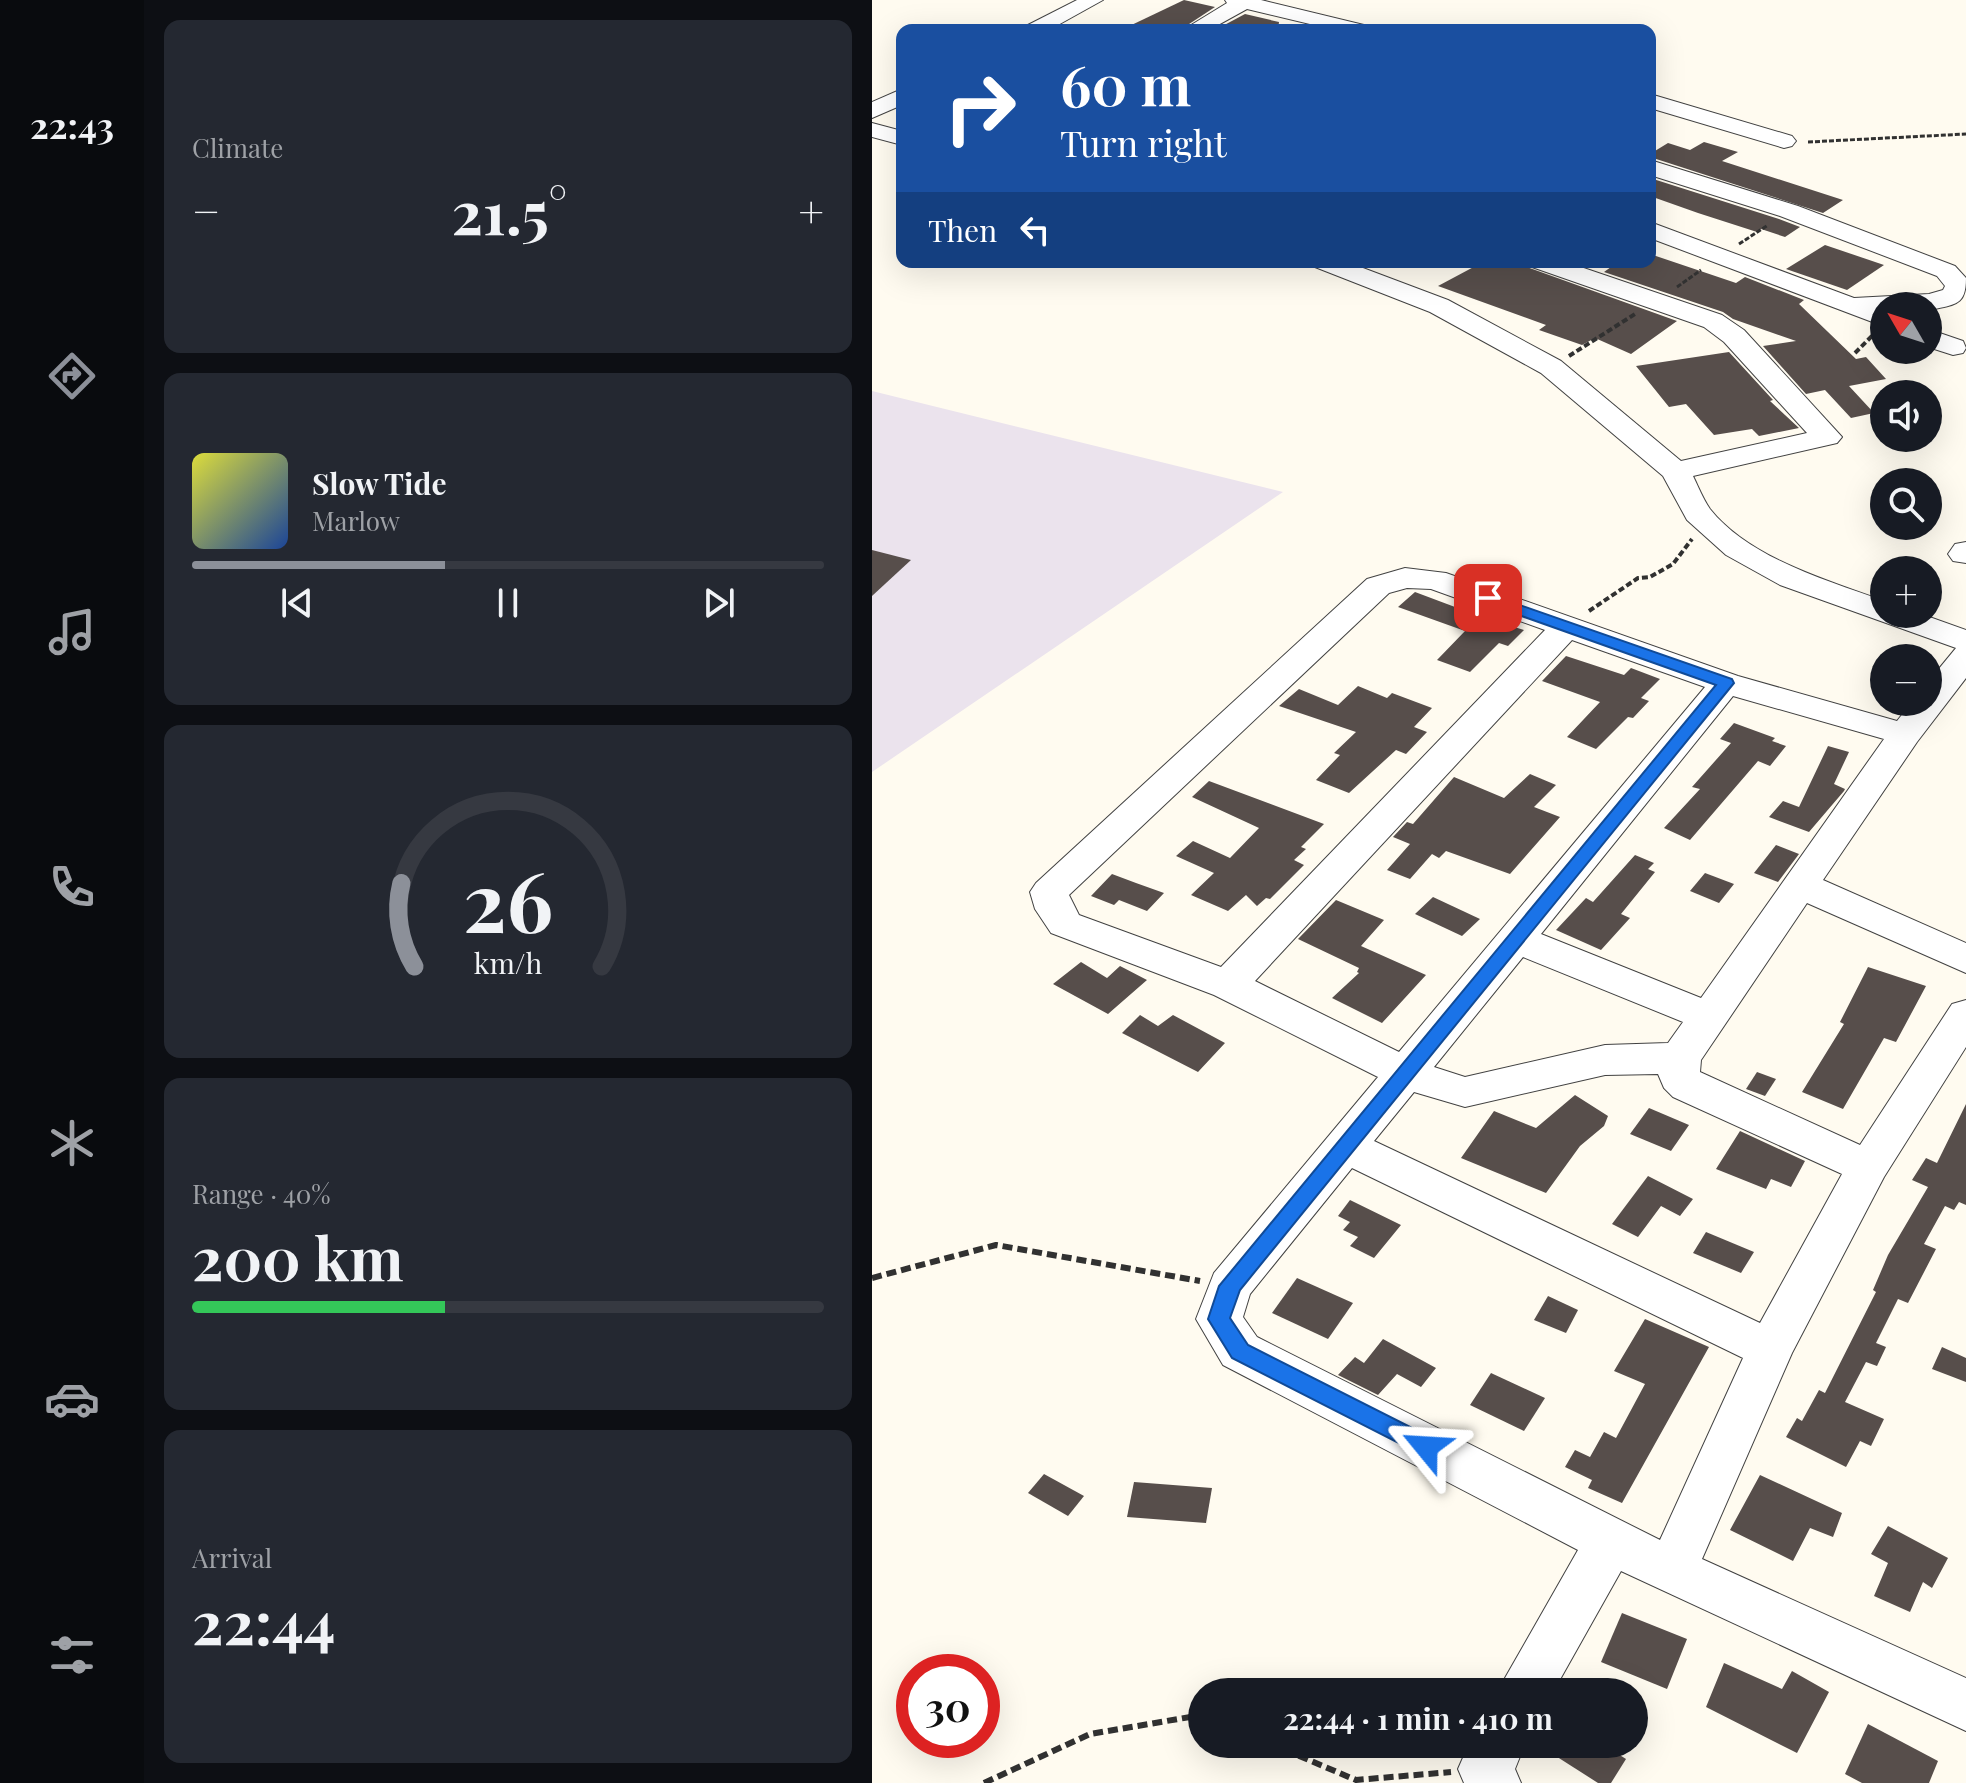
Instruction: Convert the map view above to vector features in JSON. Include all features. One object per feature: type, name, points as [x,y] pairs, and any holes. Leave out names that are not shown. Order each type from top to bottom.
[{"type":"street","points":[[1045,24],[1093,0]]},
{"type":"street","points":[[1204,24],[1240,1],[1336,24]]},
{"type":"street","points":[[872,111],[896,99]]},
{"type":"street","points":[[1656,103],[1784,141]]},
{"type":"street","points":[[872,130],[896,136]]},
{"type":"street","points":[[1656,169],[1789,211],[1946,271],[1958,285],[1953,295],[1931,302],[1853,306]]},
{"type":"street","points":[[1656,231],[1870,313]]},
{"type":"street","points":[[1340,268],[1439,306],[1551,367],[1675,471],[1698,514],[1737,548],[1791,578],[1870,607]]},
{"type":"street","points":[[1359,275],[1374,268]]},
{"type":"street","points":[[1558,268],[1713,321],[1734,336],[1827,437],[1675,471]]},
{"type":"street","points":[[1680,1058],[1605,1060],[1465,1092],[1407,1074],[1228,985],[1065,924],[1054,909],[1049,892],[1378,586],[1405,578],[1435,580],[1726,683],[1905,734]]},
{"type":"street","points":[[1228,985],[1567,626]]},
{"type":"street","points":[[1929,628],[1966,641]]},
{"type":"street","points":[[1868,1167],[1688,1086],[1679,1077],[1680,1058],[1905,734],[1966,656]]},
{"type":"street","points":[[1726,683],[1230,1286],[1219,1319],[1240,1351],[1611,1542],[1964,1698]]},
{"type":"street","points":[[1800,885],[1966,959]]},
{"type":"street","points":[[1517,939],[1709,1017]]},
{"type":"street","points":[[1673,1568],[1770,1349],[1868,1167],[1966,1014]]},
{"type":"street","points":[[1347,1147],[1770,1349]]},
{"type":"street","points":[[1532,1678],[1611,1542]]},
{"type":"path","points":[[1784,141],[1880,140],[1966,134]]},
{"type":"path","points":[[1567,626],[1638,578],[1650,577],[1673,564],[1692,541],[1698,514]]},
{"type":"path","points":[[872,1278],[996,1245],[1230,1286]]},
{"type":"path","points":[[984,1783],[1090,1734],[1188,1717]]},
{"type":"path","points":[[1304,1758],[1356,1780],[1492,1765]]},
{"type":"shaded area","points":[[872,391],[1283,492],[872,772]]},
{"type":"building","points":[[1184,0],[1215,7],[1189,24],[1134,24]]},
{"type":"building","points":[[1245,14],[1279,22],[1279,24],[1226,24]]},
{"type":"building","points":[[1704,142],[1738,152],[1722,161],[1843,200],[1823,213],[1656,159],[1656,150],[1668,143],[1690,150]]},
{"type":"building","points":[[1656,180],[1800,227],[1785,237],[1761,229],[1757,232],[1656,198]]},
{"type":"building","points":[[1825,245],[1884,265],[1847,290],[1786,269]]},
{"type":"building","points":[[1656,256],[1736,283],[1745,277],[1804,300],[1799,304],[1856,359],[1866,357],[1886,379],[1849,386],[1870,409],[1870,414],[1851,418],[1825,390],[1806,394],[1763,346],[1796,341],[1733,319],[1723,312],[1604,272],[1610,268],[1656,268]]},
{"type":"building","points":[[1472,268],[1530,268],[1677,321],[1631,354],[1595,338],[1582,345],[1539,330],[1546,325],[1438,286]]},
{"type":"building","points":[[1729,352],[1773,400],[1770,401],[1799,428],[1759,436],[1752,429],[1714,435],[1686,404],[1669,407],[1636,366]]},
{"type":"building","points":[[872,550],[911,560],[872,596]]},
{"type":"building","points":[[1415,592],[1524,630],[1508,646],[1499,643],[1470,672],[1437,660],[1465,631],[1398,607]]},
{"type":"building","points":[[1566,656],[1624,675],[1631,668],[1660,679],[1641,698],[1649,701],[1596,749],[1567,737],[1600,702],[1542,681]]},
{"type":"building","points":[[1358,686],[1387,698],[1392,693],[1432,708],[1414,727],[1427,732],[1406,754],[1396,750],[1349,793],[1316,780],[1340,755],[1334,753],[1356,732],[1279,706],[1299,689],[1338,705]]},
{"type":"building","points":[[1734,723],[1775,738],[1772,741],[1786,746],[1770,766],[1758,761],[1690,840],[1664,828],[1700,789],[1692,787],[1731,743],[1720,739]]},
{"type":"building","points":[[1828,746],[1849,752],[1834,784],[1844,791],[1809,832],[1769,817],[1783,801],[1799,807]]},
{"type":"building","points":[[1530,774],[1556,785],[1534,807],[1560,817],[1510,874],[1446,851],[1439,858],[1432,854],[1410,879],[1387,870],[1410,844],[1393,837],[1407,822],[1413,824],[1454,777],[1504,798]]},
{"type":"building","points":[[1209,781],[1324,824],[1301,847],[1306,849],[1294,860],[1304,865],[1270,899],[1266,898],[1257,906],[1246,895],[1228,911],[1191,895],[1214,873],[1176,856],[1193,841],[1230,858],[1259,828],[1192,797]]},
{"type":"building","points":[[1776,845],[1799,854],[1778,882],[1754,873]]},
{"type":"building","points":[[1635,855],[1654,863],[1648,869],[1655,872],[1621,914],[1630,918],[1601,950],[1556,930],[1586,898],[1593,902]]},
{"type":"building","points":[[1705,873],[1734,884],[1719,903],[1690,891]]},
{"type":"building","points":[[1112,874],[1164,893],[1147,911],[1119,900],[1114,905],[1091,896]]},
{"type":"building","points":[[1433,897],[1480,919],[1462,936],[1415,914]]},
{"type":"building","points":[[1336,900],[1384,920],[1361,946],[1426,975],[1382,1023],[1332,998],[1359,973],[1359,968],[1298,939]]},
{"type":"building","points":[[1081,962],[1107,978],[1120,966],[1147,980],[1108,1014],[1053,984]]},
{"type":"building","points":[[1868,967],[1926,986],[1896,1042],[1884,1038],[1843,1109],[1802,1092],[1844,1024],[1840,1022]]},
{"type":"building","points":[[1140,1015],[1158,1026],[1173,1015],[1225,1043],[1198,1072],[1122,1033]]},
{"type":"building","points":[[1757,1072],[1776,1079],[1765,1096],[1746,1089]]},
{"type":"building","points":[[1575,1095],[1608,1116],[1604,1126],[1580,1146],[1546,1193],[1461,1158],[1494,1111],[1536,1128]]},
{"type":"building","points":[[1966,1104],[1966,1205],[1959,1202],[1954,1210],[1945,1206],[1924,1244],[1936,1249],[1908,1303],[1898,1299],[1876,1343],[1886,1347],[1877,1366],[1866,1362],[1845,1402],[1884,1419],[1871,1446],[1860,1441],[1846,1467],[1786,1437],[1797,1418],[1802,1421],[1819,1390],[1825,1393],[1876,1292],[1873,1290],[1888,1255],[1928,1187],[1912,1180],[1926,1158],[1937,1163]]},
{"type":"building","points":[[1649,1108],[1689,1125],[1671,1151],[1630,1134]]},
{"type":"building","points":[[1740,1131],[1805,1161],[1791,1187],[1771,1179],[1766,1189],[1716,1169]]},
{"type":"building","points":[[1648,1176],[1693,1199],[1680,1216],[1661,1206],[1638,1237],[1612,1224]]},
{"type":"building","points":[[1350,1200],[1401,1225],[1374,1258],[1350,1246],[1358,1237],[1343,1230],[1350,1222],[1338,1216]]},
{"type":"building","points":[[1706,1232],[1754,1252],[1741,1273],[1693,1253]]},
{"type":"building","points":[[1297,1278],[1353,1303],[1328,1339],[1272,1313]]},
{"type":"building","points":[[1548,1296],[1578,1310],[1566,1333],[1534,1320]]},
{"type":"building","points":[[1645,1319],[1709,1347],[1622,1503],[1588,1488],[1592,1480],[1565,1467],[1575,1450],[1590,1457],[1604,1432],[1616,1438],[1645,1384],[1614,1371]]},
{"type":"building","points":[[1383,1339],[1436,1368],[1421,1387],[1397,1374],[1378,1395],[1338,1375],[1355,1357],[1364,1363]]},
{"type":"building","points":[[1942,1347],[1966,1358],[1966,1382],[1932,1369]]},
{"type":"building","points":[[1491,1373],[1545,1398],[1524,1431],[1470,1405]]},
{"type":"building","points":[[1044,1474],[1084,1496],[1068,1516],[1028,1493]]},
{"type":"building","points":[[1760,1475],[1842,1513],[1833,1537],[1810,1528],[1793,1561],[1730,1530]]},
{"type":"building","points":[[1134,1482],[1212,1488],[1206,1523],[1127,1517]]},
{"type":"building","points":[[1888,1526],[1948,1558],[1932,1588],[1923,1582],[1910,1612],[1874,1596],[1888,1563],[1871,1554]]},
{"type":"building","points":[[1622,1613],[1687,1639],[1667,1689],[1648,1681],[1648,1678],[1640,1678],[1601,1662]]},
{"type":"building","points":[[1724,1663],[1782,1689],[1792,1671],[1829,1692],[1797,1753],[1706,1707]]},
{"type":"building","points":[[1868,1724],[1938,1761],[1929,1783],[1862,1783],[1845,1774]]},
{"type":"building","points":[[1559,1758],[1626,1759],[1611,1783],[1598,1783]]},
{"type":"route","points":[[1426,1447],[1240,1351],[1219,1319],[1230,1286],[1726,683],[1488,598]]}]
